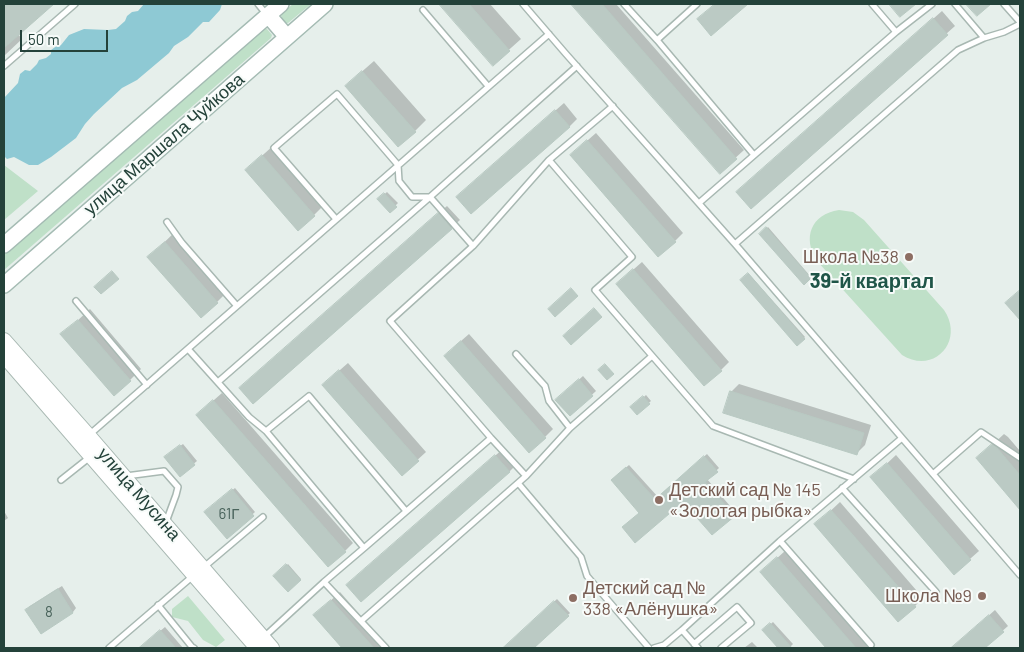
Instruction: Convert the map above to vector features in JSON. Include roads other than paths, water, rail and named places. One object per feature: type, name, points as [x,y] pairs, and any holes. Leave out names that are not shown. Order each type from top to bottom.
[{"type":"main road","name":"улица Маршала Чуйкова","points":[[4,245],[263,9],[281,4]]},
{"type":"main road","name":"улица Маршала Чуйкова","points":[[4,285],[325,4]]},
{"type":"main road","points":[[263,9],[287,37]]},
{"type":"street","name":"улица Мусина","points":[[4,340],[84,440],[90,457],[198,572],[258,644],[272,648]]},
{"type":"street","name":"улица Мусина","points":[[4,356],[84,440],[124,476],[165,524],[198,572]]},
{"type":"lane","points":[[4,66],[75,4]]},
{"type":"lane","points":[[523,4],[735,244],[1020,575]]},
{"type":"lane","points":[[624,4],[657,40],[754,155]]},
{"type":"lane","points":[[657,40],[697,4]]},
{"type":"lane","points":[[872,4],[896,32]]},
{"type":"lane","points":[[699,203],[896,32],[932,4]]},
{"type":"lane","points":[[955,4],[984,38]]},
{"type":"lane","points":[[735,244],[958,50],[984,38],[1004,32],[1020,23],[1004,4]]},
{"type":"lane","points":[[423,10],[488,86]]},
{"type":"lane","points":[[84,440],[549,34]]},
{"type":"lane","points":[[218,382],[577,66]]},
{"type":"lane","points":[[336,219],[274,148],[337,94],[398,165],[399,181],[412,197],[430,197],[473,246]]},
{"type":"lane","points":[[526,476],[390,321],[473,246],[549,160],[612,106]]},
{"type":"lane","points":[[549,160],[632,257],[594,290],[713,426],[854,479]]},
{"type":"lane","points":[[167,222],[182,243],[237,306]]},
{"type":"lane","points":[[76,301],[147,385]]},
{"type":"lane","points":[[188,348],[248,417],[266,431],[364,548]]},
{"type":"lane","points":[[516,354],[545,386],[549,401],[570,428]]},
{"type":"lane","points":[[361,621],[526,476],[570,428],[652,356]]},
{"type":"lane","points":[[266,431],[308,396],[406,511]]},
{"type":"lane","points":[[933,474],[981,432],[1020,458]]},
{"type":"lane","points":[[258,644],[324,582],[491,438]]},
{"type":"lane","points":[[654,648],[664,646],[780,541],[902,438]]},
{"type":"lane","points":[[61,480],[90,457]]},
{"type":"lane","points":[[124,476],[164,471],[178,487],[165,524]]},
{"type":"lane","points":[[518,483],[581,556],[587,576],[649,648]]},
{"type":"lane","points":[[842,488],[936,592]]},
{"type":"lane","points":[[109,648],[263,517]]},
{"type":"lane","points":[[780,541],[871,645]]},
{"type":"lane","points":[[324,582],[386,648]]},
{"type":"lane","points":[[158,605],[192,648],[194,648]]},
{"type":"lane","points":[[682,630],[696,646],[737,607],[751,623],[721,648]]},
{"type":"water","points":[[144,4],[222,4],[220,10],[209,22],[203,22],[137,80],[122,88],[94,114],[76,138],[51,157],[38,165],[29,165],[14,157],[7,159],[4,156],[4,98],[18,83],[20,74],[25,70],[30,71],[39,60],[51,54],[51,50],[61,45],[69,35],[84,29],[116,29],[125,21],[127,16],[132,12],[138,11]]},
{"type":"place","name":"Школа №38","points":[[909,257]]},
{"type":"place","name":"Детский сад № 145 «Золотая рыбка»","points":[[659,500]]},
{"type":"place","name":"Школа №9","points":[[982,596]]},
{"type":"place","name":"Детский сад № 338 «Алёнушка»","points":[[573,598]]},
{"type":"district","name":"39-й квартал","points":[[872,281]]}]
